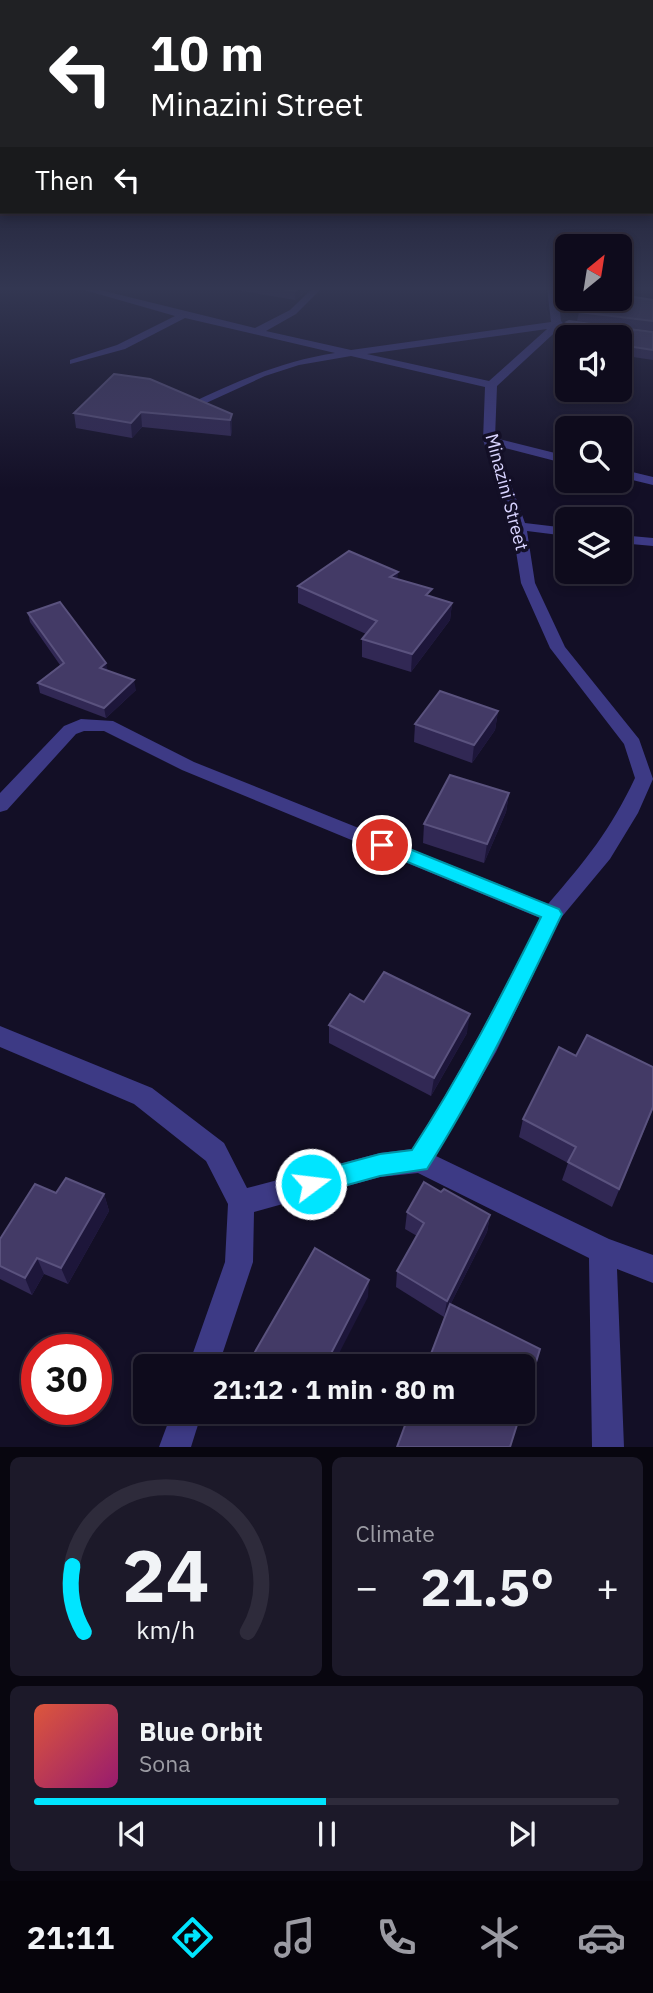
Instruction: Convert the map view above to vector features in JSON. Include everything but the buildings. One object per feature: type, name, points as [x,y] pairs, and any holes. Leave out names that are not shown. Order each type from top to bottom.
[{"type":"street","points":[[74,362],[96,355]]},
{"type":"street","points":[[192,406],[277,367],[343,355]]},
{"type":"street","points":[[358,355],[491,385],[526,355]]},
{"type":"street","name":"Minazini Street","points":[[419,1161],[458,1100],[488,1045],[552,914],[603,854],[628,813],[644,778],[633,743],[558,648],[528,583],[519,526],[489,440],[491,385]]},
{"type":"street","points":[[489,440],[555,457]]},
{"type":"street","points":[[632,476],[653,481]]},
{"type":"street","points":[[519,526],[555,530]]},
{"type":"street","points":[[632,540],[653,542]]},
{"type":"street","points":[[0,804],[70,730],[81,725],[107,725],[188,766],[552,914]]},
{"type":"street","points":[[0,1036],[143,1096],[215,1152],[241,1203],[239,1262],[207,1354]]},
{"type":"street","points":[[241,1203],[380,1165],[419,1161],[603,1250],[653,1269]]},
{"type":"street","points":[[603,1250],[608,1447]]},
{"type":"street","points":[[175,1447],[183,1424]]},
{"type":"route","points":[[311,1184],[380,1165],[419,1161],[458,1100],[488,1045],[552,914],[382,845]]}]
